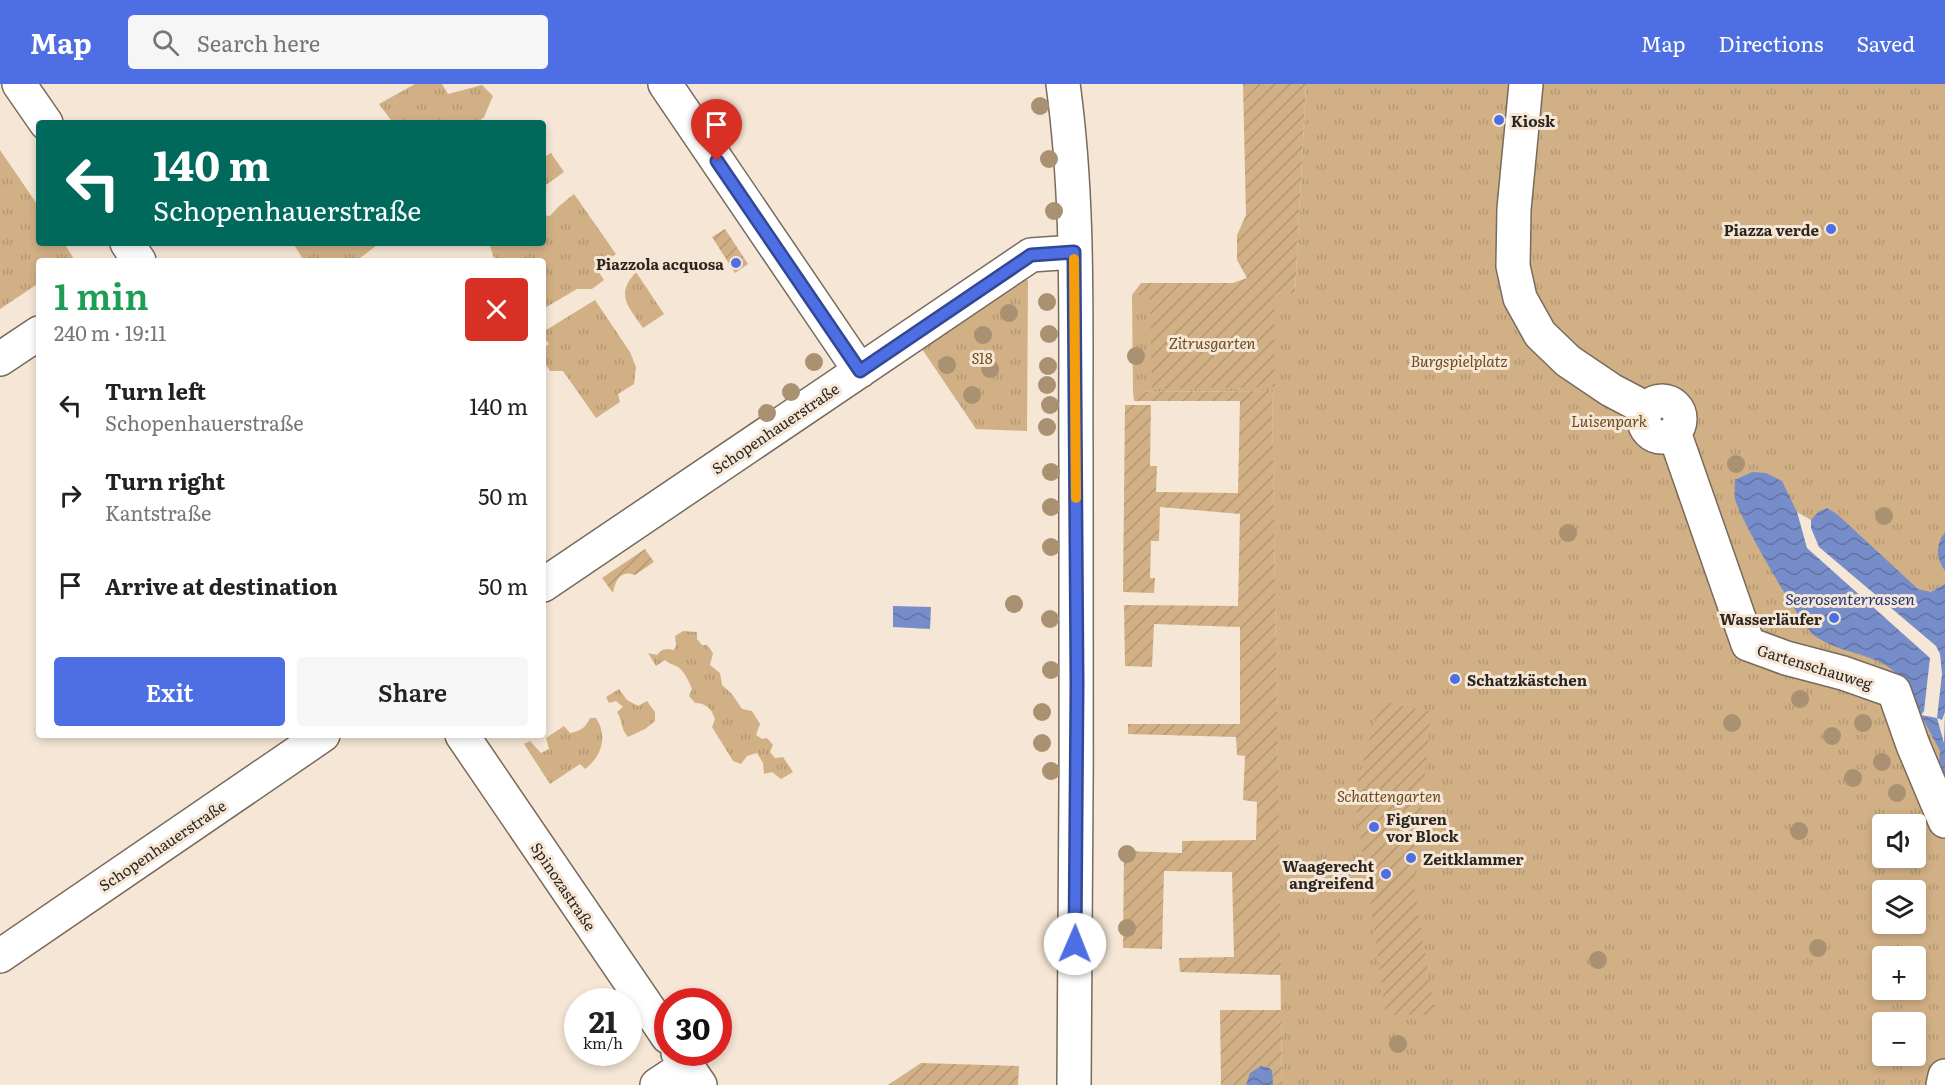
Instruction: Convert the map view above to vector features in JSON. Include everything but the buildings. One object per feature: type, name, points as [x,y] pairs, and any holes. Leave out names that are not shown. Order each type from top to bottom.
[{"type":"street","points":[[19,84],[44,120]]},
{"type":"street","points":[[665,84],[860,371]]},
{"type":"street","points":[[1064,84],[1069,123],[1074,252],[1077,684],[1074,1085]]},
{"type":"street","name":"Gartenschauweg","points":[[1526,84],[1514,209],[1514,266],[1520,298],[1540,333],[1568,361],[1611,390],[1647,409],[1660,401],[1675,407],[1680,422],[1674,432],[1748,644],[1894,691],[1912,745],[1945,821]]},
{"type":"street","name":"Schopenhauerstraße","points":[[546,583],[1031,255],[1074,252]]},
{"type":"street","points":[[0,359],[36,335]]},
{"type":"street","name":"Schopenhauerstraße","points":[[0,956],[319,738]]},
{"type":"street","name":"Spinozastraße","points":[[464,738],[654,1016]]},
{"type":"street","points":[[657,1085],[688,1068]]},
{"type":"street","points":[[1943,1085],[1945,1076]]},
{"type":"green space","points":[[415,84],[442,84],[448,94],[482,85],[493,96],[480,120],[391,120],[379,104]]},
{"type":"green space","name":"Zitrusgarten","points":[[1243,84],[1306,84],[1295,293],[1274,294],[1275,387],[1152,389],[1150,295],[1132,295],[1141,283],[1233,283],[1247,278],[1237,260],[1237,235],[1246,215]]},
{"type":"green space","name":"Luisenpark","points":[[1306,84],[1945,84],[1945,1085],[1282,1085],[1272,391],[1133,392],[1132,295],[1295,293]]},
{"type":"green space","points":[[0,150],[36,203],[36,246],[66,246],[73,258],[36,258],[36,285],[0,309]]},
{"type":"green space","points":[[551,153],[564,172],[546,185],[546,156]]},
{"type":"green space","points":[[574,194],[616,254],[596,268],[604,280],[592,289],[577,289],[546,307],[546,258],[494,258],[490,246],[546,246],[546,215],[550,216]]},
{"type":"green space","points":[[725,229],[748,264],[735,273],[712,237]]},
{"type":"green space","points":[[295,246],[376,246],[360,258],[302,258]]},
{"type":"green space","points":[[636,272],[664,314],[643,328],[629,307],[625,294],[626,287]]},
{"type":"green space","name":"S18","points":[[1019,277],[1028,280],[1027,431],[976,429],[920,346]]},
{"type":"green space","points":[[595,300],[630,352],[636,367],[634,384],[618,394],[620,402],[596,418],[563,371],[550,371],[546,365],[546,346],[549,344],[546,340],[546,330]]},
{"type":"green space","points":[[1272,391],[1281,975],[1180,972],[1179,958],[1234,957],[1232,872],[1164,871],[1162,949],[1123,948],[1124,851],[1182,853],[1182,841],[1256,840],[1257,802],[1243,800],[1245,756],[1237,755],[1236,737],[1128,734],[1128,724],[1240,724],[1240,627],[1154,624],[1152,667],[1125,666],[1124,605],[1238,606],[1240,514],[1160,507],[1159,541],[1151,541],[1150,578],[1155,578],[1154,593],[1123,592],[1125,405],[1151,405],[1150,466],[1157,466],[1156,492],[1238,493],[1240,401],[1134,401],[1133,392]]},
{"type":"green space","points":[[645,549],[654,562],[635,575],[626,574],[619,577],[613,593],[602,578]]},
{"type":"green space","points":[[683,631],[697,632],[697,639],[702,645],[707,645],[713,653],[710,665],[720,673],[722,685],[732,694],[742,709],[752,711],[760,724],[756,735],[762,739],[767,738],[773,745],[770,752],[775,758],[783,757],[793,772],[781,779],[772,772],[764,774],[763,763],[757,753],[747,756],[741,764],[733,761],[712,727],[715,719],[712,712],[705,705],[695,703],[689,696],[692,689],[683,672],[665,660],[656,666],[648,653],[657,655],[664,650],[674,650],[675,636]]},
{"type":"green space","points":[[619,689],[627,700],[638,706],[647,701],[655,712],[655,721],[628,737],[617,712],[623,707],[616,701],[609,703],[606,697]]},
{"type":"green space","name":"Schattengarten","points":[[1381,701],[1431,712],[1414,886],[1435,1015],[1386,1015],[1354,793]]},
{"type":"green space","points":[[590,718],[596,718],[602,732],[601,745],[596,758],[585,769],[580,764],[550,784],[524,744],[530,741],[541,753],[549,749],[546,738],[564,726],[570,733],[580,730],[585,727]]},
{"type":"green space","points":[[1220,1010],[1281,1010],[1282,1085],[1221,1085]]},
{"type":"green space","points":[[921,1063],[1019,1066],[1018,1085],[888,1085]]},
{"type":"water","name":"Seerosenterrassen","points":[[1752,472],[1766,473],[1782,481],[1797,512],[1811,520],[1818,512],[1827,508],[1837,514],[1918,589],[1931,592],[1945,584],[1945,789],[1940,776],[1940,751],[1921,715],[1917,715],[1908,691],[1900,678],[1883,664],[1815,636],[1797,613],[1747,527],[1735,499],[1735,480]]},
{"type":"water","name":"Seerosenterrassen","points":[[1945,532],[1945,571],[1940,561],[1938,547]]},
{"type":"water","points":[[893,606],[931,607],[930,629],[893,627]]},
{"type":"water","points":[[1261,1066],[1272,1070],[1273,1085],[1246,1085],[1250,1073]]},
{"type":"pier","points":[[1797,512],[1811,520],[1811,528],[1819,547],[1936,646],[1940,654],[1942,674],[1937,718],[1921,715],[1924,711],[1930,658],[1807,548]]},
{"type":"pier","points":[[1945,712],[1944,743],[1937,718],[1942,720]]},
{"type":"slow traffic","points":[[1074,259],[1076,498]]},
{"type":"place","name":"Kiosk","points":[[1499,120]]},
{"type":"place","name":"Piazza verde","points":[[1831,229]]},
{"type":"place","name":"Piazzola acquosa","points":[[736,263]]},
{"type":"place","name":"Wasserläufer","points":[[1834,618]]},
{"type":"place","name":"Schatzkästchen","points":[[1455,679]]},
{"type":"place","name":"Figuren vor Block","points":[[1374,827]]},
{"type":"place","name":"Zeitklammer","points":[[1411,858]]},
{"type":"place","name":"Waagerecht angreifend","points":[[1386,874]]},
{"type":"route","points":[[717,161],[860,371],[1031,255],[1074,252],[1077,684],[1075,944]]},
{"type":"park label","name":"Burgspielplatz","points":[[1459,360]]}]
